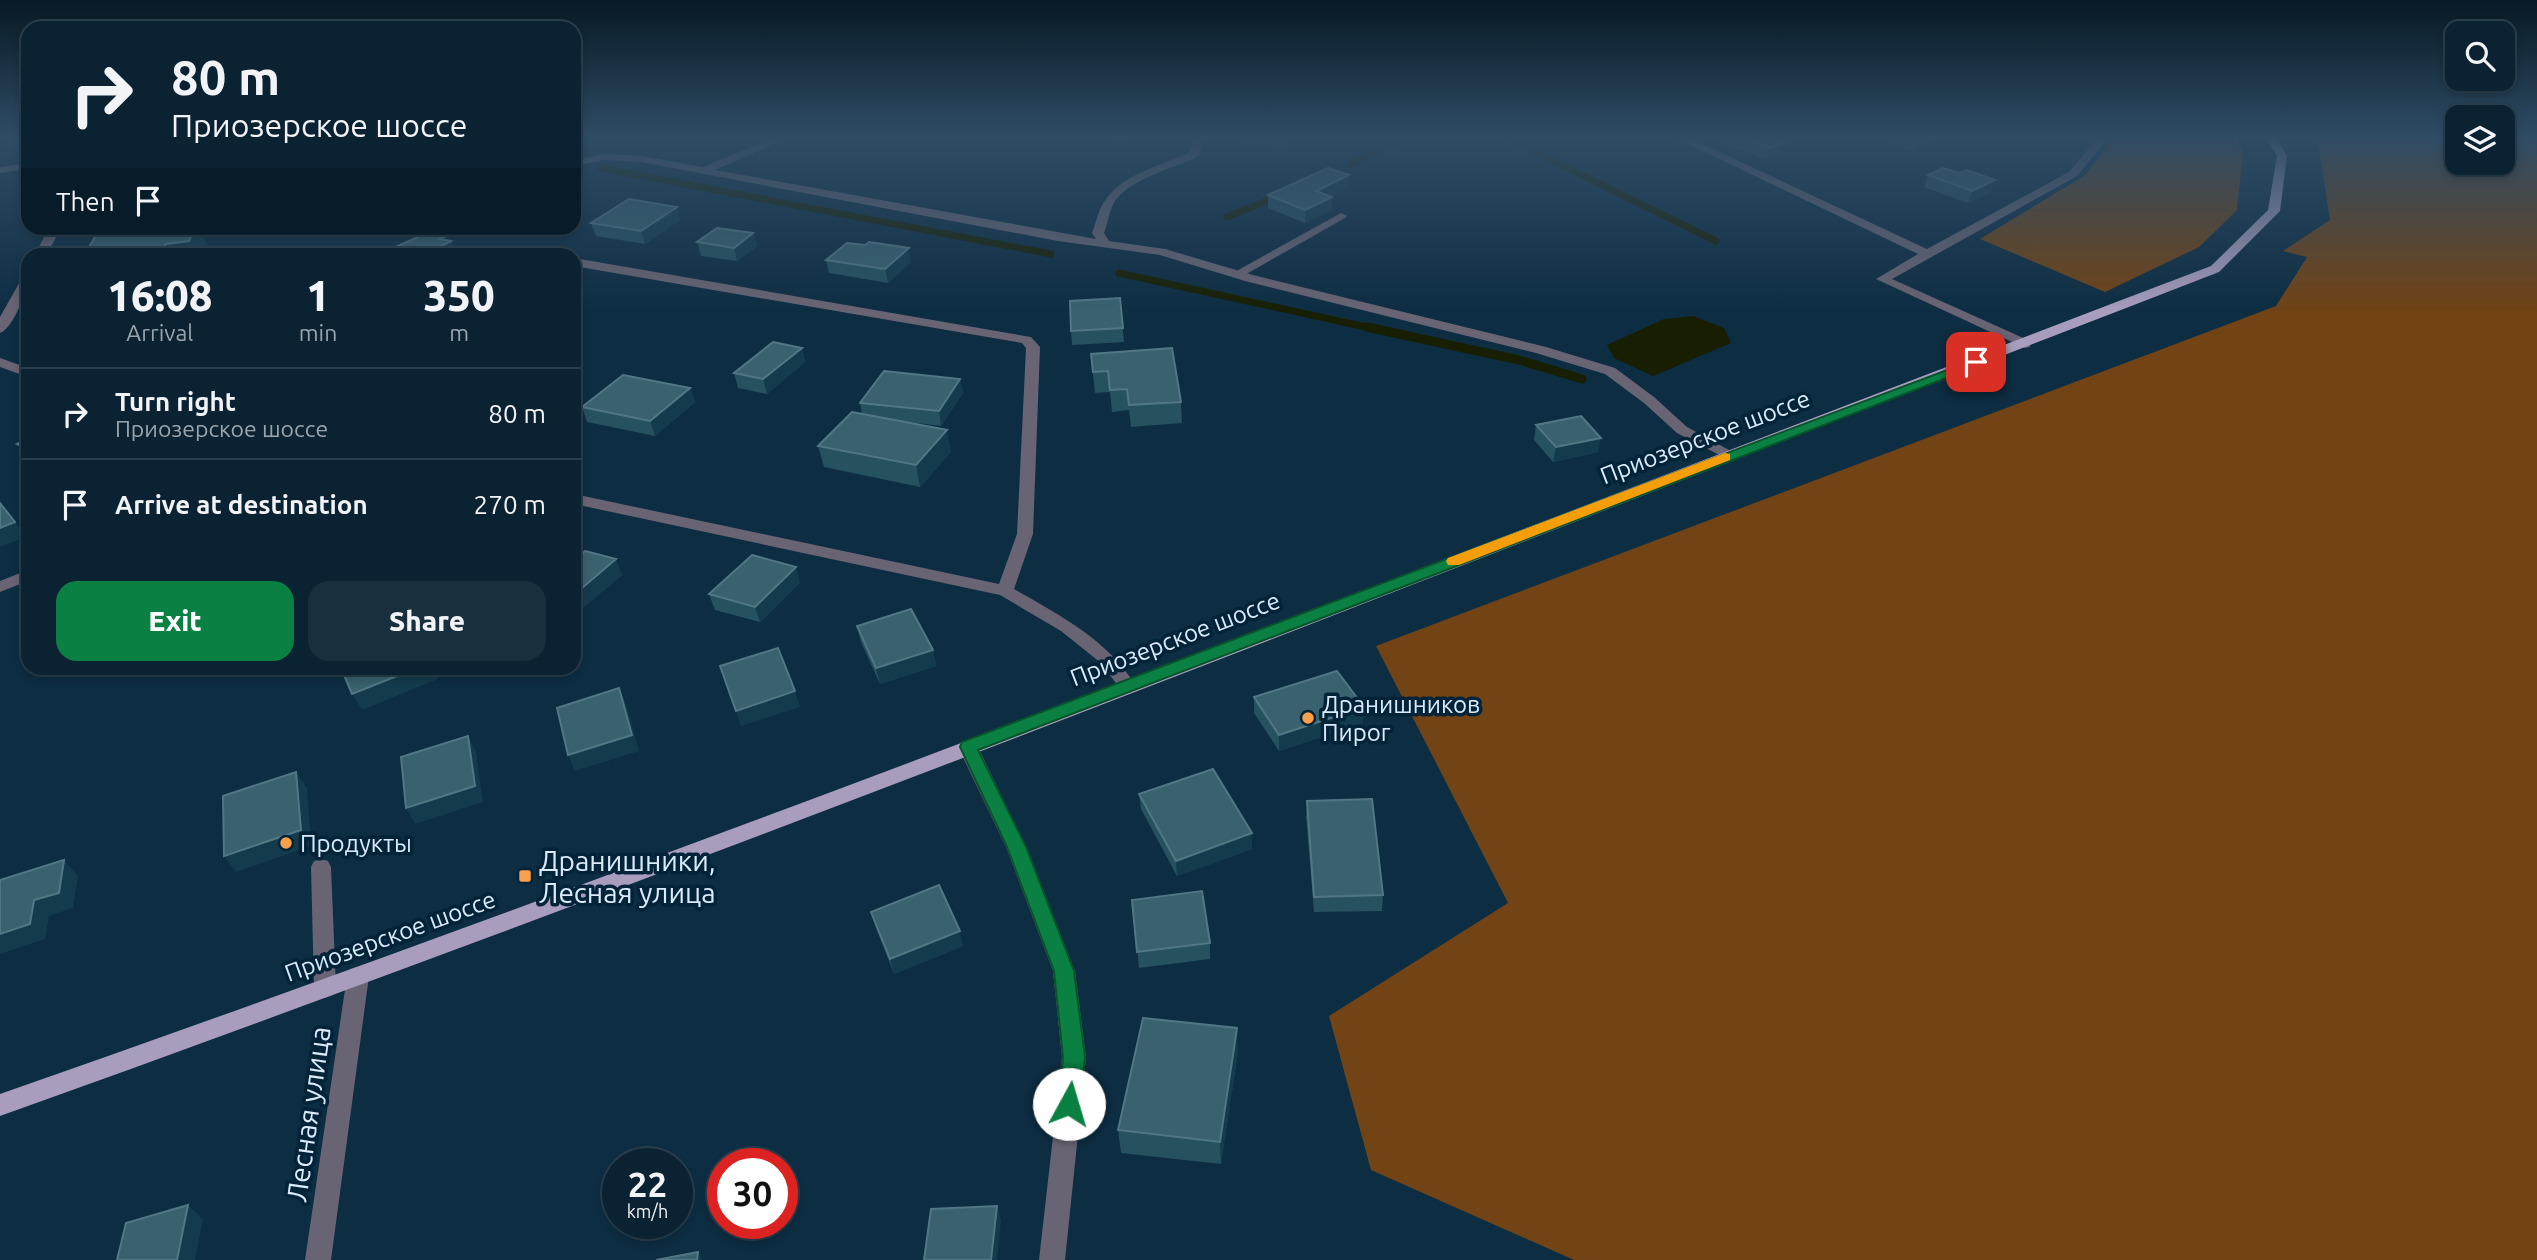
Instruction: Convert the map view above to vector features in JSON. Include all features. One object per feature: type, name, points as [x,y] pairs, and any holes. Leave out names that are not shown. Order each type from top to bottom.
[{"type":"main road","name":"Приозерское шоссе","points":[[0,1105],[358,976],[968,747],[2215,269],[2274,211],[2276,195]]},
{"type":"street","points":[[840,195],[1058,237],[1161,251],[1237,274],[1541,350],[1609,371],[1649,400],[1682,430],[1730,455]]},
{"type":"street","points":[[1104,243],[1098,233],[1108,202],[1115,195]]},
{"type":"street","points":[[1801,195],[1927,254]]},
{"type":"street","points":[[2025,344],[1882,279],[2035,195]]},
{"type":"street","points":[[1237,274],[1341,216]]},
{"type":"street","points":[[581,263],[1026,340],[1033,347],[1025,534],[1005,591]]},
{"type":"street","points":[[0,329],[21,291]]},
{"type":"street","points":[[0,362],[21,370]]},
{"type":"street","points":[[581,500],[1005,591],[1067,628],[1107,659],[1127,686]]},
{"type":"street","points":[[0,587],[21,578]]},
{"type":"street","points":[[968,747],[1016,847],[1064,971],[1074,1057],[1052,1260]]},
{"type":"street","points":[[321,867],[325,988]]},
{"type":"street","name":"Лесная улица","points":[[318,1260],[358,976]]},
{"type":"shaded area","points":[[2053,195],[2239,195],[2237,210],[2199,247],[2105,292],[1980,239]]},
{"type":"shaded area","points":[[2326,195],[2537,195],[2537,1260],[1574,1260],[1371,1170],[1329,1016],[1508,903],[1376,646],[2276,306],[2307,257],[2283,251],[2330,220]]},
{"type":"shaded area","points":[[1693,316],[1724,328],[1731,343],[1653,376],[1614,358],[1607,345],[1664,319]]},
{"type":"building","points":[[1268,195],[1326,195],[1332,197],[1305,210]]},
{"type":"building","points":[[629,199],[677,207],[641,231],[591,223]]},
{"type":"building","points":[[717,228],[753,233],[734,248],[697,242]]},
{"type":"building","points":[[96,235],[192,235],[189,241],[166,244],[164,248],[89,248]]},
{"type":"building","points":[[422,235],[442,235],[446,236],[440,239],[451,241],[438,248],[393,248]]},
{"type":"building","points":[[869,242],[909,248],[885,269],[826,260],[847,243],[865,245]]},
{"type":"building","points":[[1120,298],[1123,328],[1071,331],[1070,301]]},
{"type":"building","points":[[773,342],[802,348],[763,379],[734,373]]},
{"type":"building","points":[[1172,348],[1181,402],[1129,405],[1127,389],[1110,390],[1108,371],[1093,372],[1091,354]]},
{"type":"building","points":[[884,371],[960,379],[939,411],[860,403]]},
{"type":"building","points":[[623,375],[690,388],[650,421],[582,407]]},
{"type":"building","points":[[852,412],[947,430],[916,465],[818,446]]},
{"type":"building","points":[[1581,416],[1601,438],[1556,447],[1536,425]]},
{"type":"building","points":[[0,503],[15,522],[0,528]]},
{"type":"building","points":[[585,551],[616,559],[581,589],[581,554]]},
{"type":"building","points":[[752,555],[796,567],[755,607],[709,594]]},
{"type":"building","points":[[911,609],[933,650],[876,668],[857,626]]},
{"type":"building","points":[[778,648],[795,691],[736,711],[720,666]]},
{"type":"building","points":[[1337,671],[1364,707],[1279,735],[1254,697]]},
{"type":"building","points":[[344,675],[400,675],[352,694]]},
{"type":"building","points":[[619,688],[632,735],[568,755],[557,708]]},
{"type":"building","points":[[468,736],[475,786],[406,808],[401,757]]},
{"type":"building","points":[[1213,769],[1252,833],[1176,861],[1139,794]]},
{"type":"building","points":[[296,772],[301,830],[224,856],[223,796]]},
{"type":"building","points":[[1372,799],[1383,895],[1314,897],[1307,801]]},
{"type":"building","points":[[64,860],[59,893],[34,900],[30,924],[0,934],[0,880]]},
{"type":"building","points":[[939,885],[960,931],[890,959],[871,912]]},
{"type":"building","points":[[1202,891],[1210,943],[1137,952],[1132,900]]},
{"type":"building","points":[[1143,1018],[1237,1028],[1220,1142],[1118,1130]]},
{"type":"building","points":[[188,1205],[177,1260],[117,1260],[126,1223]]},
{"type":"building","points":[[997,1206],[991,1260],[924,1260],[931,1209]]},
{"type":"building","points":[[698,1252],[697,1260],[656,1260]]},
{"type":"waterway","points":[[741,195],[1051,254]]},
{"type":"waterway","points":[[1622,195],[1716,241]]},
{"type":"waterway","points":[[1227,217],[1279,196]]},
{"type":"waterway","points":[[1119,273],[1375,329]]},
{"type":"waterway","points":[[1367,327],[1519,360],[1582,379]]},
{"type":"slow traffic","points":[[1453,561],[1725,457]]},
{"type":"place","name":"Дранишников Пирог","points":[[1308,718]]},
{"type":"place","name":"Продукты","points":[[286,843]]},
{"type":"place","name":"Дранишники, Лесная улица","points":[[525,876]]},
{"type":"route","points":[[1069,1104],[1074,1057],[1064,971],[1016,847],[968,747],[1976,362]]}]
